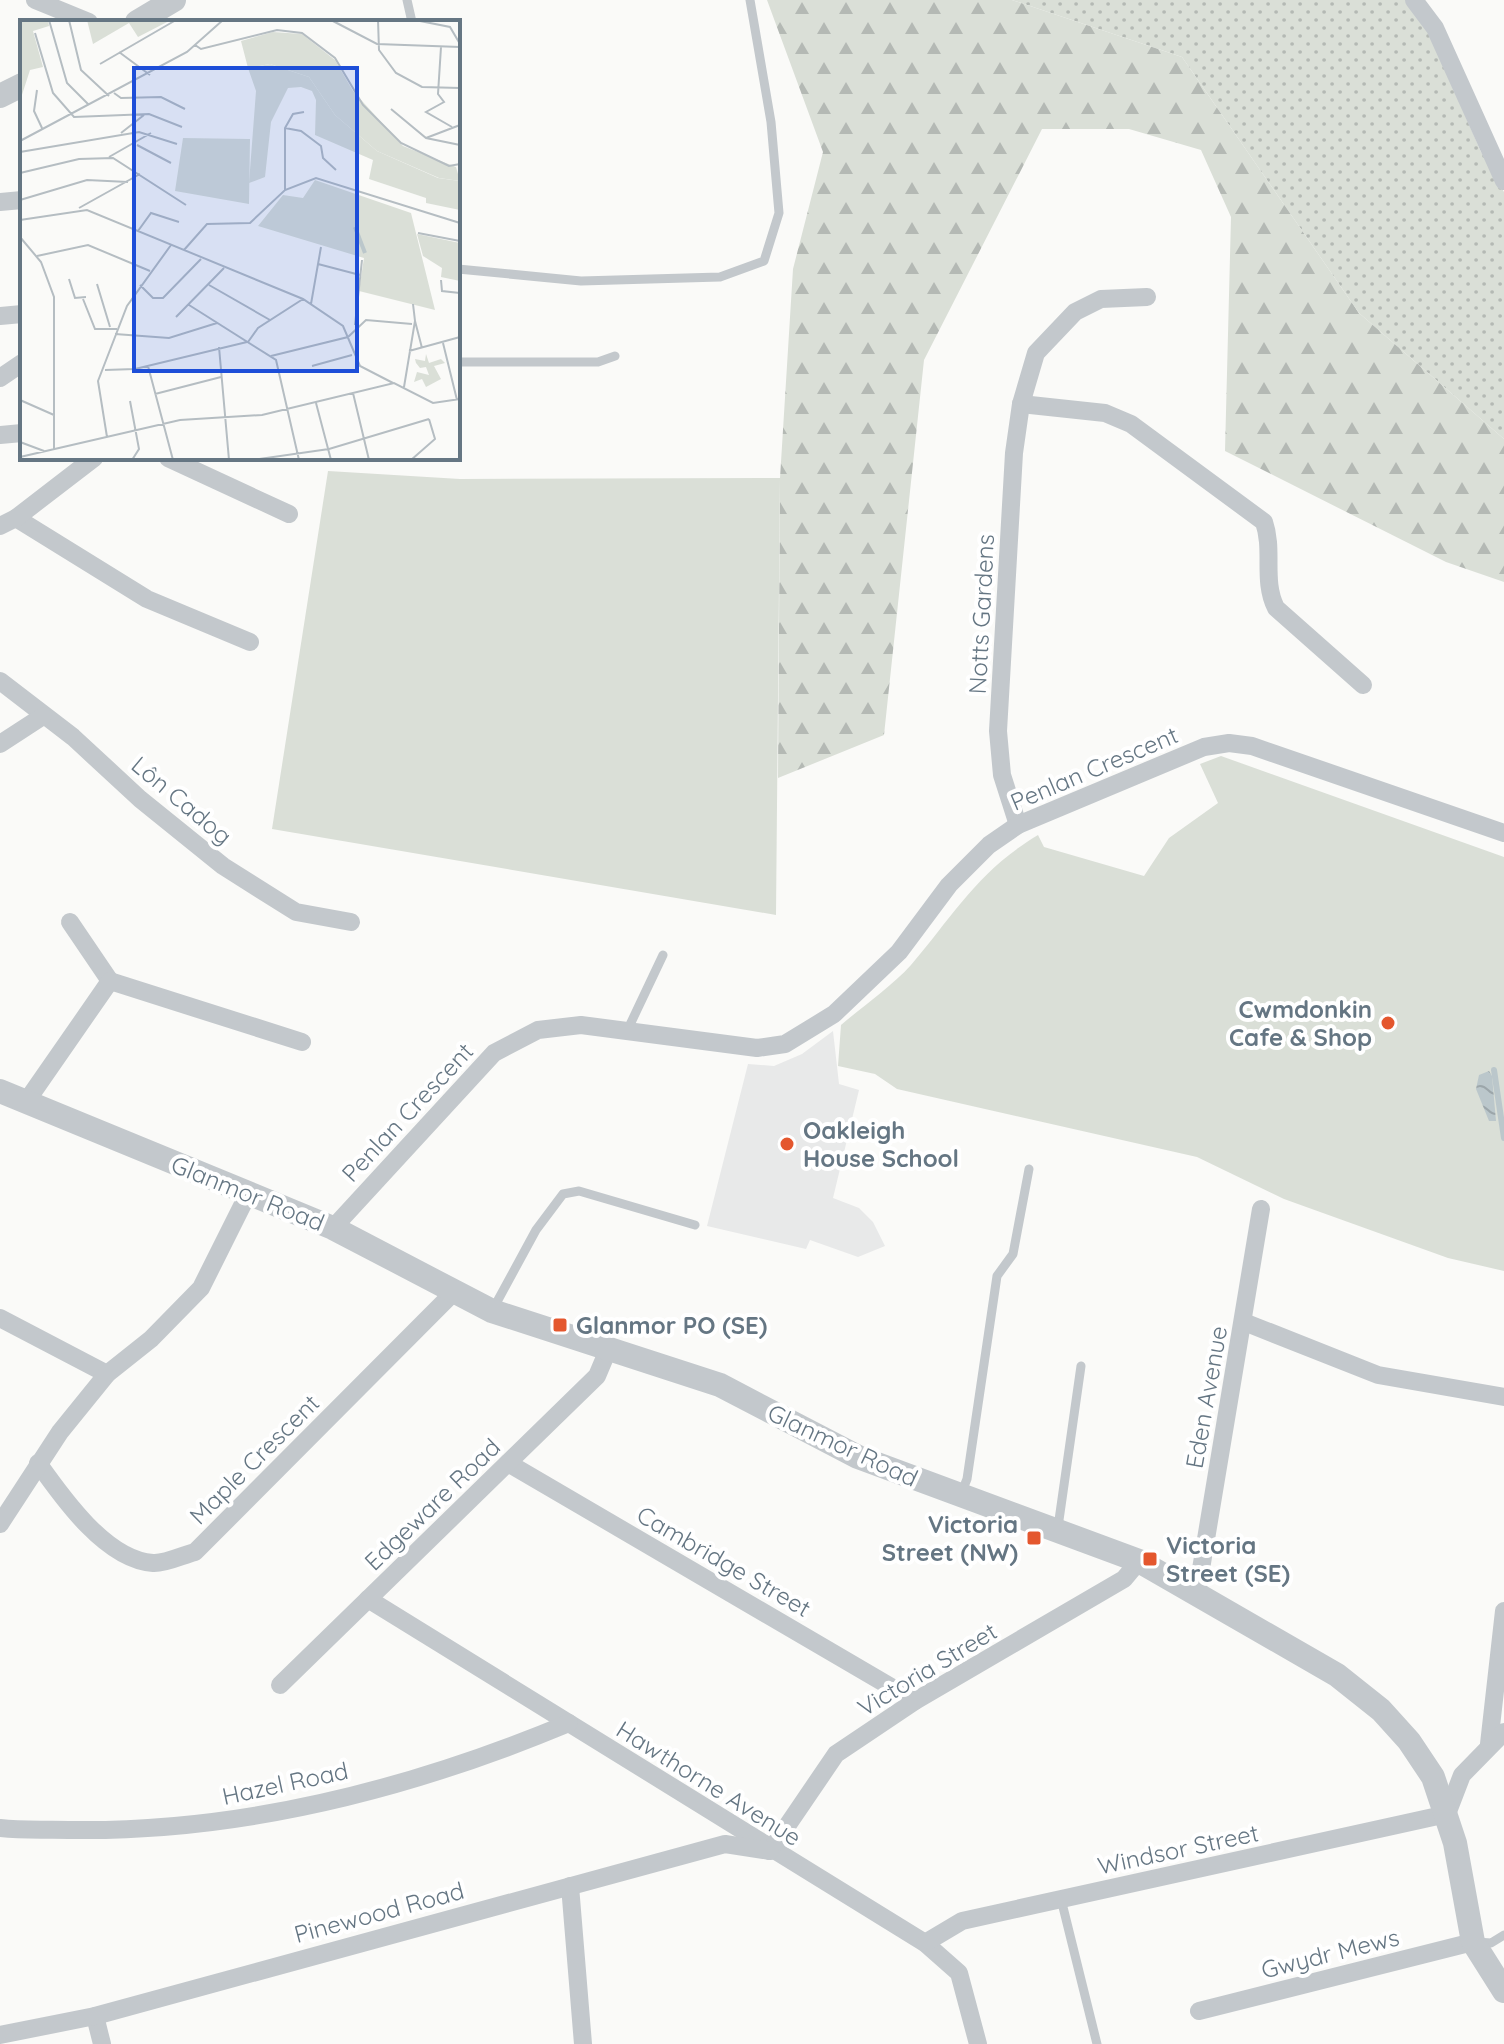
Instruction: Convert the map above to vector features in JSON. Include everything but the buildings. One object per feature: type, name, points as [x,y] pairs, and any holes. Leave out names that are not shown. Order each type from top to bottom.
[{"type":"street","points":[[35,0],[84,20]]},
{"type":"street","points":[[140,20],[174,0]]},
{"type":"street","points":[[1414,0],[1435,28],[1504,181]]},
{"type":"street","points":[[0,96],[20,86]]},
{"type":"street","points":[[0,202],[20,200]]},
{"type":"street","name":"Notts Gardens","points":[[1018,825],[1002,775],[998,731],[1014,453],[1021,404],[1036,353],[1075,312],[1101,299],[1147,297]]},
{"type":"street","points":[[0,316],[20,314]]},
{"type":"street","points":[[0,378],[20,364]]},
{"type":"street","points":[[1021,404],[1105,413],[1131,424],[1264,522],[1269,538],[1267,591],[1276,608],[1363,685]]},
{"type":"street","points":[[0,435],[20,433]]},
{"type":"street","points":[[91,460],[8,522],[147,599],[250,642]]},
{"type":"street","points":[[172,460],[289,514]]},
{"type":"street","name":"Lôn Cadog","points":[[0,681],[73,737],[140,799],[223,866],[296,912],[351,922]]},
{"type":"street","points":[[0,744],[43,716]]},
{"type":"street","name":"Penlan Crescent","points":[[333,1228],[494,1053],[538,1030],[581,1025],[757,1048],[785,1044],[834,1014],[899,952],[949,885],[989,845],[1018,825],[1204,747],[1229,743],[1252,746],[1504,833]]},
{"type":"street","points":[[70,922],[110,981],[302,1042]]},
{"type":"street","points":[[26,1102],[110,981]]},
{"type":"street","name":"Glanmor Road","points":[[0,1091],[333,1228],[492,1311],[720,1385],[858,1457],[959,1497],[1139,1561],[1337,1675],[1381,1710],[1409,1741],[1433,1777],[1447,1814],[1473,1942],[1504,1991]]},
{"type":"street","points":[[0,1524],[38,1463],[107,1374],[151,1339],[201,1288],[248,1194]]},
{"type":"street","name":"Eden Avenue","points":[[1197,1593],[1261,1209]]},
{"type":"street","name":"Maple Crescent","points":[[38,1463],[72,1511],[124,1554],[154,1563],[195,1552],[454,1292]]},
{"type":"street","points":[[0,1318],[107,1374]]},
{"type":"street","points":[[1244,1322],[1378,1375],[1504,1397]]},
{"type":"street","name":"Edgeware Road","points":[[280,1685],[597,1376],[608,1350]]},
{"type":"street","name":"Cambridge Street","points":[[508,1463],[915,1701]]},
{"type":"street","name":"Victoria Street","points":[[770,1851],[836,1754],[915,1701],[1124,1579],[1139,1561]]},
{"type":"street","name":"Hawthorne Avenue","points":[[368,1599],[770,1851],[925,1943],[959,1973],[978,2044]]},
{"type":"street","points":[[1447,1814],[1462,1775],[1497,1738],[1504,1611]]},
{"type":"street","name":"Hazel Road","points":[[0,1828],[132,1830],[235,1821],[327,1802],[523,1742],[569,1723]]},
{"type":"street","name":"Windsor Street","points":[[925,1943],[962,1921],[1447,1814]]},
{"type":"street","name":"Pinewood Road","points":[[0,2035],[95,2016],[725,1844],[770,1851]]},
{"type":"street","points":[[570,1886],[583,2044]]},
{"type":"street","name":"Gwydr Mews","points":[[1199,2011],[1473,1942]]},
{"type":"street","points":[[95,2016],[102,2044]]},
{"type":"lane","points":[[407,0],[412,20]]},
{"type":"lane","points":[[460,273],[581,281],[720,277],[764,261],[779,213],[771,122],[750,0]]},
{"type":"lane","points":[[460,362],[598,362],[615,356]]},
{"type":"lane","points":[[627,1031],[663,955]]},
{"type":"lane","points":[[959,1497],[967,1479],[997,1276],[1013,1254],[1029,1169]]},
{"type":"lane","points":[[492,1311],[536,1230],[563,1194],[579,1191],[695,1225]]},
{"type":"lane","points":[[1058,1531],[1081,1366]]},
{"type":"lane","points":[[1061,1899],[1097,2044]]},
{"type":"lane","points":[[1473,1942],[1491,1943],[1504,1935]]},
{"type":"shaded area","name":"Oakleigh House School","points":[[833,1031],[839,1084],[859,1090],[833,1198],[859,1208],[873,1222],[885,1246],[858,1257],[810,1240],[806,1249],[707,1226],[748,1064],[774,1066],[802,1054]]},
{"type":"green space","points":[[767,0],[1012,0],[1182,57],[1359,313],[1504,439],[1504,582],[1446,562],[1225,451],[1231,217],[1201,150],[1129,129],[1042,129],[924,360],[884,735],[778,778],[780,478],[793,269],[823,152]]},
{"type":"green space","points":[[1012,0],[1406,0],[1424,21],[1481,152],[1504,192],[1504,439],[1359,313],[1182,57]]},
{"type":"green space","points":[[328,471],[460,479],[780,478],[776,915],[272,829]]},
{"type":"green space","points":[[1221,756],[1504,857],[1504,1271],[1448,1258],[1284,1199],[1197,1157],[897,1089],[875,1074],[838,1066],[841,1025],[911,965],[968,894],[999,863],[1038,835],[1044,847],[1144,876],[1169,838],[1218,803],[1200,764]]},
{"type":"water","points":[[1489,1071],[1496,1121],[1489,1121],[1476,1089],[1479,1075]]},
{"type":"waterway","points":[[1494,1070],[1504,1138]]},
{"type":"place","name":"Cwmdonkin Cafe & Shop","points":[[1388,1023]]},
{"type":"place","name":"Oakleigh House School","points":[[787,1144]]},
{"type":"place","name":"Glanmor PO (SE)","points":[[560,1325]]},
{"type":"place","name":"Victoria Street (NW)","points":[[1034,1538]]},
{"type":"place","name":"Victoria Street (SE)","points":[[1150,1559]]}]
